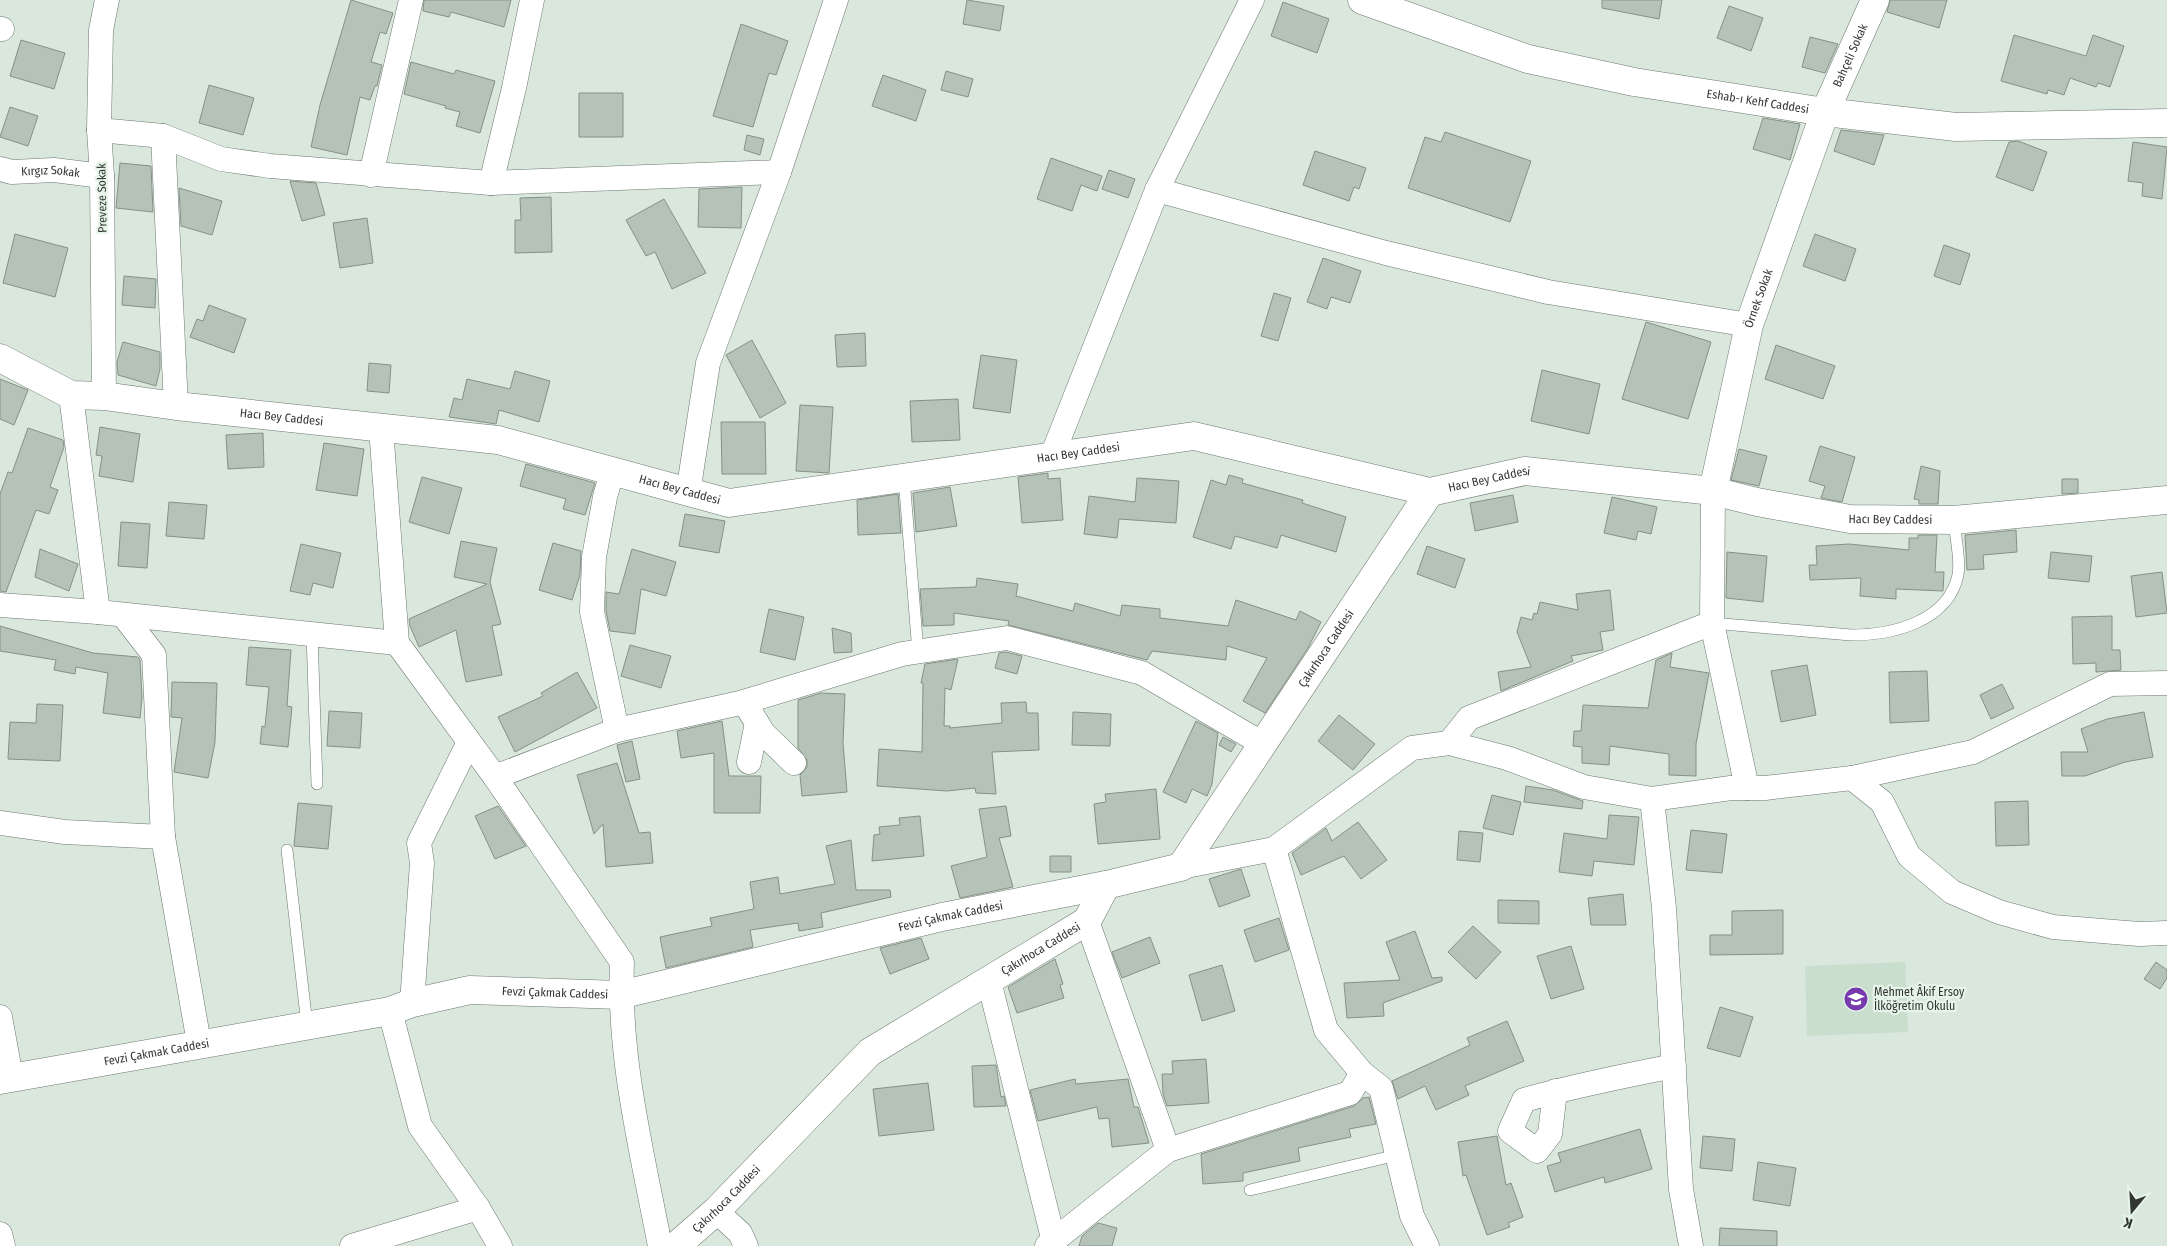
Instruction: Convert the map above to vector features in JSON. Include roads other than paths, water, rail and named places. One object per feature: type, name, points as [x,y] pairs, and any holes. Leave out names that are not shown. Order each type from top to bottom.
[{"type":"street","name":"Preveze Sokak","points":[[104,396],[102,176],[99,130],[101,30],[107,0]]},
{"type":"street","points":[[371,175],[411,0]]},
{"type":"street","points":[[491,183],[514,88],[532,0]]},
{"type":"street","points":[[688,493],[708,363],[779,172],[836,0]]},
{"type":"street","points":[[1052,456],[1157,190],[1252,0]]},
{"type":"street","name":"Eshab-ı Kehf Caddesi","points":[[1362,0],[1528,59],[1634,82],[1825,112],[1956,127],[2167,124]]},
{"type":"street","name":"Bahçeli Sokak","points":[[1825,112],[1875,0]]},
{"type":"street","name":"Örnek Sokak","points":[[1713,491],[1749,325],[1825,112]]},
{"type":"street","points":[[99,130],[163,136],[221,159],[270,166],[491,183],[779,172]]},
{"type":"street","points":[[163,136],[176,406]]},
{"type":"street","name":"Kırgız Sokak","points":[[0,170],[12,172],[54,170],[102,176]]},
{"type":"street","points":[[1157,190],[1386,252],[1548,292],[1749,325]]},
{"type":"street","name":"Hacı Bey Caddesi","points":[[0,358],[71,394],[104,396],[176,406],[498,440],[729,503],[1194,436],[1430,492],[1525,470],[1713,491],[1757,502],[1850,519],[1954,520],[2167,500]]},
{"type":"street","points":[[71,394],[98,612]]},
{"type":"street","points":[[381,428],[397,643],[495,776],[622,962],[620,995],[626,1066],[660,1246]]},
{"type":"street","points":[[612,472],[605,497],[594,557],[592,612],[618,730]]},
{"type":"street","points":[[1713,491],[1712,623],[1747,788]]},
{"type":"street","name":"Çakırhoca Caddesi","points":[[1181,867],[1430,492]]},
{"type":"street","points":[[0,605],[98,612],[397,643]]},
{"type":"street","points":[[123,615],[154,655],[163,837],[199,1043]]},
{"type":"street","points":[[1449,743],[1469,718],[1712,623]]},
{"type":"street","points":[[495,776],[618,730],[744,702],[902,654],[1007,638],[1142,674],[1262,744]]},
{"type":"street","points":[[1106,885],[1181,867],[1274,849],[1412,748],[1449,743],[1507,758],[1584,787],[1652,799],[1852,778],[1973,752],[2110,684],[2167,683]]},
{"type":"street","points":[[744,702],[764,734],[794,763]]},
{"type":"street","points":[[749,762],[757,723]]},
{"type":"street","points":[[469,742],[419,843],[422,863],[401,1007],[420,1126],[478,1208],[500,1246]]},
{"type":"street","points":[[1852,778],[1882,802],[1909,856],[1952,892],[1998,912],[2053,927],[2139,934],[2167,933]]},
{"type":"street","points":[[1652,799],[1664,908],[1681,1189],[1690,1246]]},
{"type":"street","points":[[0,824],[65,832],[163,837]]},
{"type":"street","points":[[1274,849],[1326,1030],[1362,1073],[1380,1088],[1412,1216],[1427,1246]]},
{"type":"street","name":"Çakırhoca Caddesi","points":[[676,1246],[716,1211],[870,1052],[1087,921],[1106,885]]},
{"type":"street","name":"Fevzi Çakmak Caddesi","points":[[5,1078],[307,1025],[401,1007],[470,990],[620,995],[942,917],[1106,885]]},
{"type":"street","points":[[1087,921],[1168,1150]]},
{"type":"street","points":[[989,980],[1033,1151],[1052,1245],[1168,1150],[1350,1094],[1362,1073]]},
{"type":"street","points":[[0,1017],[5,1078]]},
{"type":"street","points":[[1554,1091],[1558,1137],[1537,1151],[1510,1131],[1524,1100],[1554,1091],[1674,1066]]},
{"type":"street","points":[[352,1246],[478,1208]]},
{"type":"street","points":[[716,1211],[740,1233],[746,1246]]},
{"type":"street","points":[[0,1234],[2,1246]]},
{"type":"lane","points":[[904,478],[918,652]]},
{"type":"lane","points":[[1712,623],[1851,635],[1869,635],[1903,629],[1940,607],[1951,593],[1958,572],[1954,520]]},
{"type":"lane","points":[[312,634],[317,784]]},
{"type":"lane","points":[[287,850],[307,1025]]},
{"type":"lane","points":[[1250,1190],[1397,1155]]},
{"type":"place","name":"Mehmet Âkif Ersoy İlköğretim Okulu","points":[[1856,999]]}]
